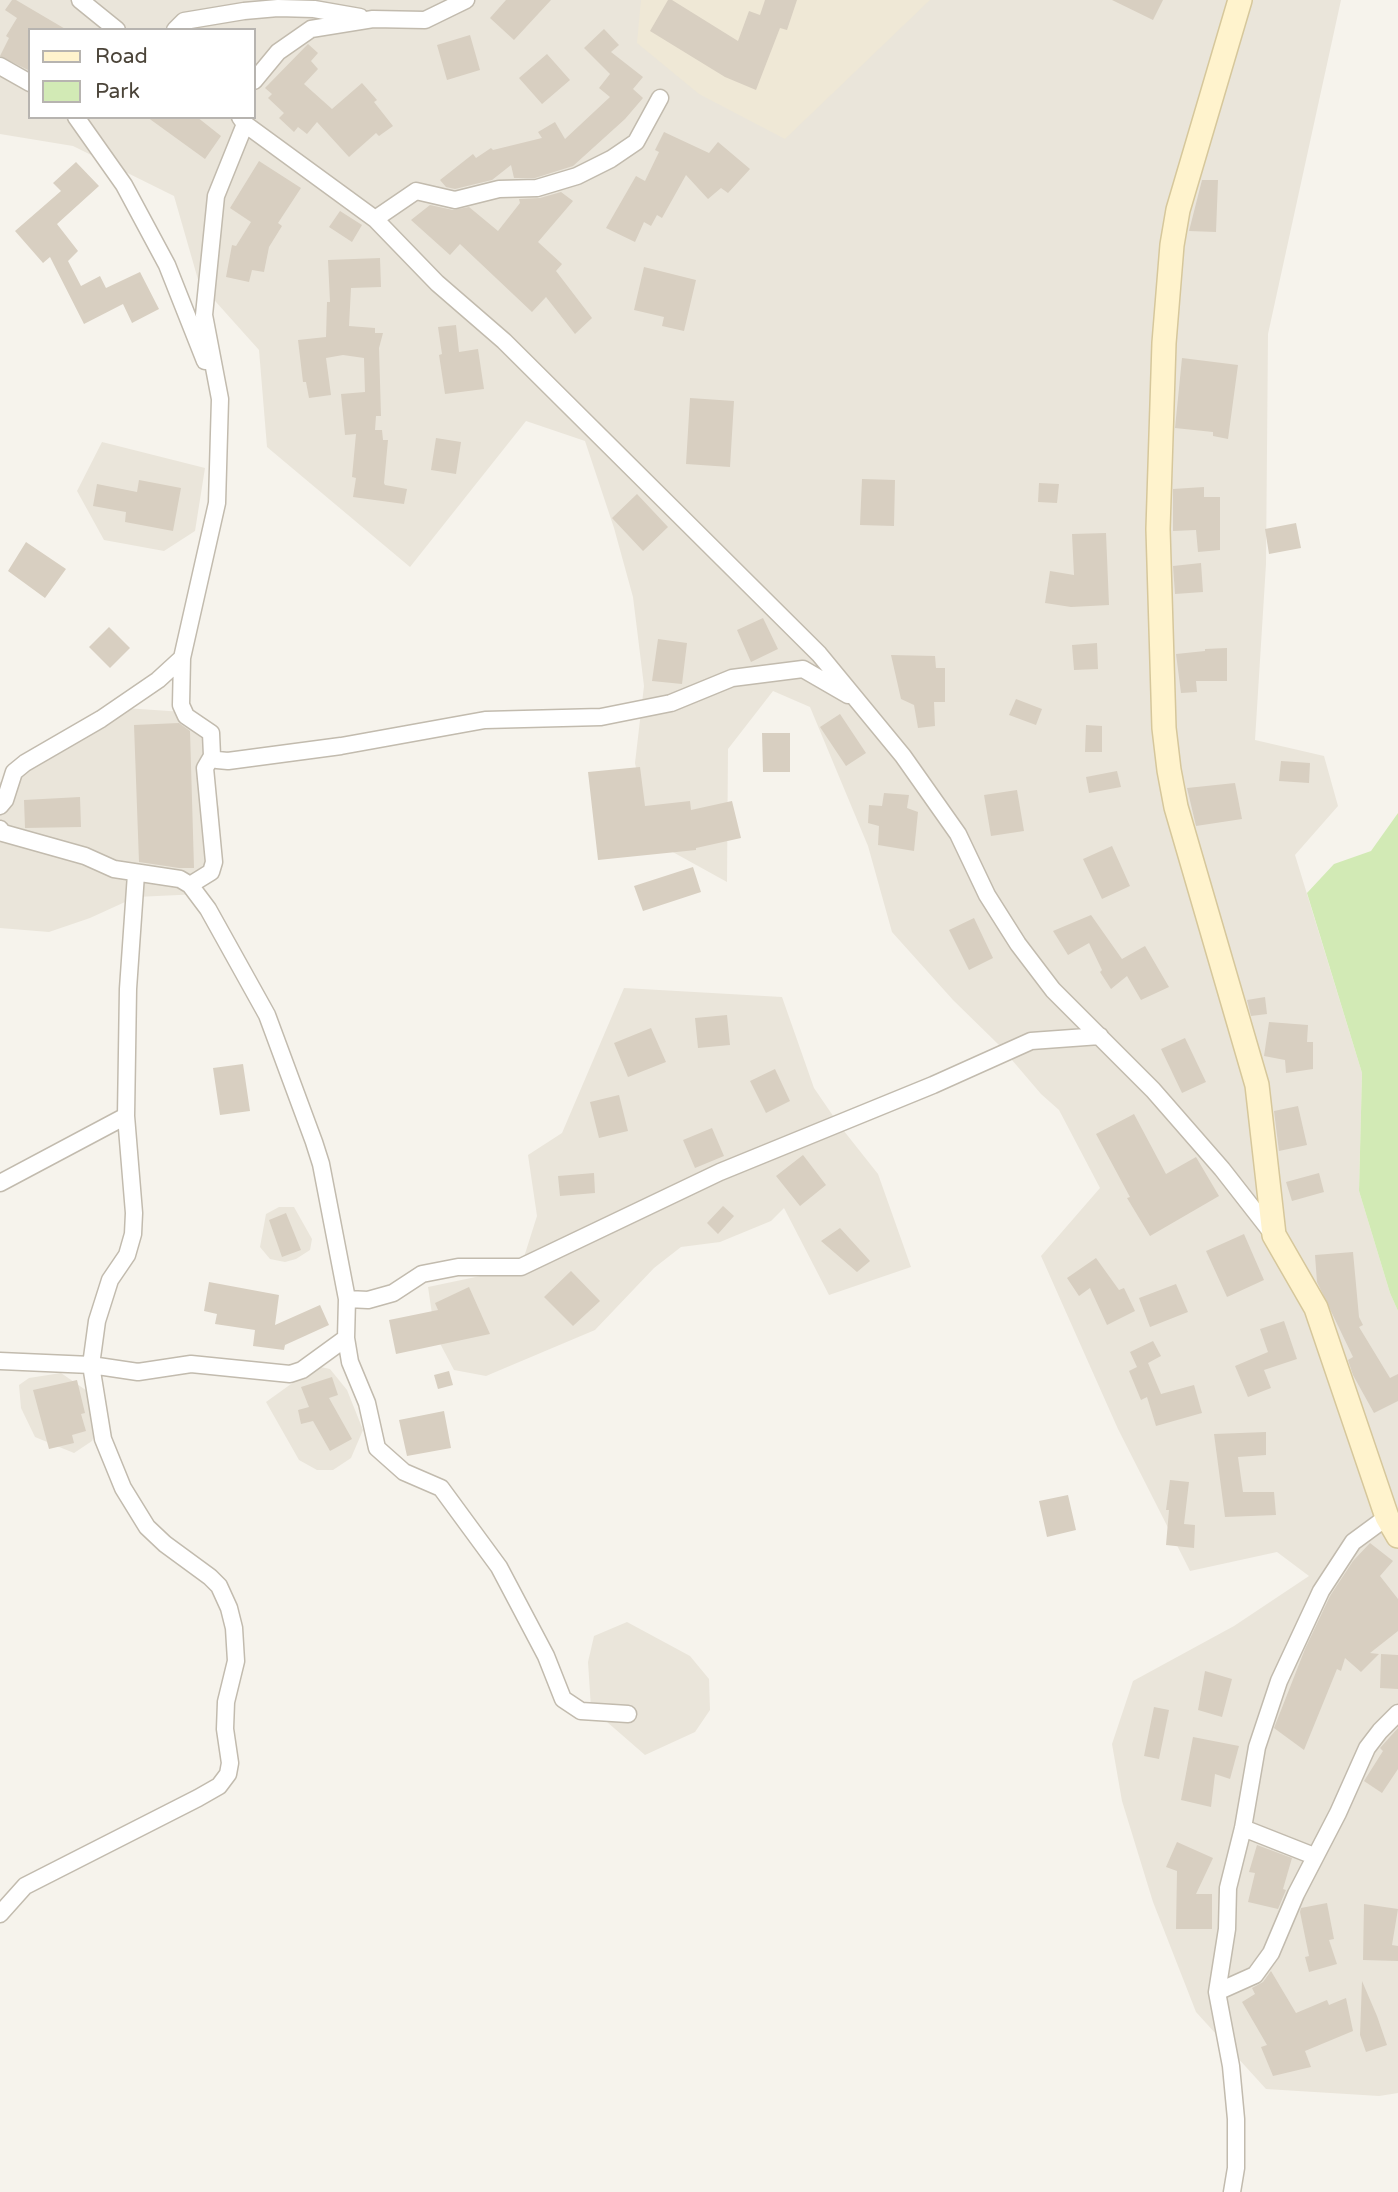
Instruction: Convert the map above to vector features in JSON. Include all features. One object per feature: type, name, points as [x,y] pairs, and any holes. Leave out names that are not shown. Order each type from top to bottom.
[{"type":"street","points":[[80,0],[115,28]]},
{"type":"street","points":[[177,28],[184,21],[278,8],[314,9],[373,19],[425,20],[466,0]]},
{"type":"street","points":[[1240,0],[1178,210],[1172,245],[1164,343],[1158,542],[1164,728],[1169,770],[1176,807],[1257,1085],[1274,1235]]},
{"type":"street","points":[[256,79],[278,52],[311,29],[373,19]]},
{"type":"street","points":[[0,66],[28,82]]},
{"type":"street","points":[[374,219],[416,191],[455,200],[499,189],[537,188],[577,176],[611,159],[636,142],[660,98]]},
{"type":"street","points":[[77,119],[124,185],[167,265],[220,399]]},
{"type":"street","points":[[190,885],[211,872],[213,867],[205,768],[212,757],[211,733],[186,716],[181,705],[182,658],[217,503],[220,399],[204,315],[216,196],[242,121],[374,219],[437,284],[504,341],[819,654],[903,756],[958,834],[987,895],[1018,944],[1053,990],[1153,1090],[1214,1159],[1274,1235],[1316,1308],[1393,1527],[1353,1542],[1338,1563],[1321,1591],[1279,1681],[1258,1747],[1243,1828],[1228,1888],[1227,1929],[1217,1992],[1231,2066],[1236,2119],[1236,2168],[1232,2192]]},
{"type":"street","points":[[0,806],[5,800],[15,772],[25,763],[101,719],[158,680],[182,658]]},
{"type":"street","points":[[212,757],[228,761],[341,747],[485,720],[601,717],[671,703],[732,678],[803,669],[859,702]]},
{"type":"street","points":[[0,830],[85,856],[114,869],[180,879],[190,885],[208,909],[267,1015],[321,1164],[347,1300],[346,1338],[350,1363],[367,1403],[376,1448],[404,1472],[441,1488],[499,1567],[546,1657],[563,1699],[581,1711],[628,1713]]},
{"type":"street","points":[[0,1914],[25,1886],[219,1786],[228,1774],[230,1763],[225,1729],[226,1702],[236,1661],[234,1628],[229,1608],[219,1586],[210,1577],[165,1544],[147,1527],[124,1488],[103,1439],[91,1365],[100,1311],[110,1280],[127,1255],[133,1234],[134,1213],[126,1116],[128,989],[136,874]]},
{"type":"street","points":[[347,1300],[368,1300],[393,1293],[422,1274],[458,1267],[521,1267],[720,1172],[933,1085],[1031,1041],[1100,1036]]},
{"type":"street","points":[[0,1183],[126,1116]]},
{"type":"street","points":[[0,1361],[91,1365],[138,1372],[191,1364],[290,1374],[302,1370],[346,1338]]},
{"type":"street","points":[[1217,1992],[1255,1975],[1271,1953],[1314,1856],[1338,1813],[1367,1748],[1398,1713]]},
{"type":"street","points":[[1243,1828],[1314,1856]]},
{"type":"shaded area","points":[[0,0],[1341,0],[1268,334],[1266,564],[1255,740],[1324,756],[1338,806],[1295,855],[1362,1073],[1359,1191],[1398,1311],[1398,2093],[1379,2096],[1266,2089],[1196,2012],[1153,1902],[1122,1801],[1112,1744],[1133,1681],[1234,1626],[1309,1576],[1277,1552],[1190,1571],[1118,1429],[1041,1256],[1100,1188],[1059,1110],[1041,1094],[1000,1046],[953,1000],[892,932],[868,846],[810,707],[773,691],[728,749],[727,882],[651,840],[635,763],[644,686],[633,597],[614,528],[585,441],[526,421],[410,567],[267,447],[259,350],[199,283],[174,196],[73,146],[0,134]]},
{"type":"shaded area","points":[[641,0],[930,0],[785,139],[699,94],[637,43]]},
{"type":"shaded area","points":[[102,442],[205,468],[195,531],[164,551],[104,540],[77,491]]},
{"type":"shaded area","points":[[125,708],[198,713],[219,809],[212,860],[200,894],[136,897],[90,918],[49,932],[0,928],[0,782],[45,759]]},
{"type":"shaded area","points":[[624,988],[782,997],[814,1088],[878,1174],[911,1267],[829,1295],[784,1208],[771,1221],[720,1242],[681,1247],[654,1268],[595,1330],[486,1376],[454,1370],[435,1334],[428,1287],[490,1274],[524,1257],[537,1216],[528,1155],[562,1133]]},
{"type":"shaded area","points":[[279,1207],[294,1207],[312,1239],[310,1250],[285,1262],[270,1259],[260,1247],[266,1214]]},
{"type":"shaded area","points":[[316,1366],[330,1369],[347,1390],[363,1430],[351,1458],[333,1470],[317,1470],[299,1460],[266,1402]]},
{"type":"shaded area","points":[[61,1373],[90,1393],[102,1417],[92,1441],[74,1453],[35,1437],[21,1408],[19,1385],[29,1378]]},
{"type":"shaded area","points":[[627,1622],[690,1656],[709,1679],[710,1710],[695,1732],[645,1755],[591,1708],[588,1662],[594,1636]]},
{"type":"green space","points":[[1398,813],[1398,1311],[1359,1191],[1362,1073],[1307,893],[1334,864],[1371,851]]},
{"type":"building","points":[[12,0],[16,0],[64,28],[28,28],[28,70],[0,56],[9,38],[6,36],[17,18],[5,10]]},
{"type":"building","points":[[506,0],[551,0],[514,40],[490,18]]},
{"type":"building","points":[[668,0],[738,41],[749,11],[760,15],[765,0],[797,0],[787,30],[780,28],[756,90],[725,77],[650,31]]},
{"type":"building","points":[[1112,0],[1163,0],[1153,20]]},
{"type":"building","points":[[604,29],[619,45],[611,52],[643,77],[633,89],[643,98],[625,119],[573,166],[535,178],[514,178],[511,165],[492,180],[455,189],[446,187],[440,180],[473,154],[476,158],[491,148],[493,150],[542,138],[538,132],[555,122],[565,139],[610,97],[599,88],[610,74],[584,48]]},
{"type":"building","points":[[470,35],[480,70],[447,80],[437,45]]},
{"type":"building","points":[[308,44],[318,53],[311,61],[318,69],[304,84],[332,109],[362,83],[377,100],[374,102],[393,126],[379,136],[376,133],[349,157],[317,122],[307,134],[298,127],[294,132],[279,118],[284,113],[268,98],[272,94],[265,88]]},
{"type":"building","points":[[547,54],[570,80],[542,104],[519,78]]},
{"type":"building","points":[[150,119],[200,119],[221,136],[205,159]]},
{"type":"building","points":[[664,132],[709,153],[718,142],[750,169],[728,193],[721,188],[708,199],[686,175],[662,218],[657,215],[651,226],[644,222],[635,242],[606,228],[636,176],[645,181],[659,152],[655,150]]},
{"type":"building","points":[[259,161],[301,188],[278,223],[282,226],[269,247],[264,272],[252,270],[249,282],[226,277],[232,245],[236,246],[251,222],[230,208]]},
{"type":"building","points":[[76,162],[99,186],[57,224],[78,251],[68,261],[81,286],[100,276],[106,288],[140,272],[159,309],[132,323],[123,304],[84,324],[50,257],[43,263],[15,231],[61,191],[53,183]]},
{"type":"building","points":[[1202,180],[1218,180],[1216,232],[1189,231]]},
{"type":"building","points":[[561,192],[573,201],[538,242],[562,264],[556,271],[592,318],[575,334],[546,297],[532,312],[460,244],[450,255],[411,220],[430,205],[453,210],[469,207],[498,231],[520,203],[519,199],[540,198]]},
{"type":"building","points":[[340,211],[362,225],[352,242],[329,227]]},
{"type":"building","points":[[380,258],[381,287],[351,288],[349,326],[375,328],[375,333],[383,333],[379,348],[381,416],[376,416],[375,430],[382,430],[383,440],[388,440],[384,483],[407,489],[404,504],[353,497],[356,434],[345,435],[341,394],[365,392],[364,358],[343,355],[326,358],[331,395],[309,398],[306,382],[303,382],[298,340],[326,337],[327,302],[330,302],[328,260]]},
{"type":"building","points":[[644,267],[696,280],[684,331],[662,326],[664,317],[634,310]]},
{"type":"building","points":[[456,325],[459,352],[478,349],[484,389],[445,394],[438,327]]},
{"type":"building","points":[[1182,358],[1238,365],[1228,439],[1213,436],[1213,432],[1175,428]]},
{"type":"building","points":[[690,398],[734,401],[730,467],[686,464]]},
{"type":"building","points":[[436,438],[461,442],[456,474],[431,470]]},
{"type":"building","points":[[862,479],[895,480],[894,526],[860,525]]},
{"type":"building","points":[[139,480],[181,488],[173,531],[125,522],[126,512],[93,506],[97,484],[137,492]]},
{"type":"building","points":[[1039,483],[1059,484],[1057,503],[1038,502]]},
{"type":"building","points":[[1204,487],[1204,497],[1220,497],[1220,550],[1198,552],[1196,530],[1173,531],[1173,489]]},
{"type":"building","points":[[637,494],[668,527],[643,551],[612,518]]},
{"type":"building","points":[[1296,523],[1301,548],[1269,554],[1265,529]]},
{"type":"building","points":[[1106,533],[1109,605],[1071,607],[1045,603],[1050,571],[1074,575],[1072,534]]},
{"type":"building","points":[[26,542],[66,569],[45,598],[8,571]]},
{"type":"building","points":[[1201,563],[1203,592],[1175,594],[1173,566]]},
{"type":"building","points":[[763,618],[778,649],[751,662],[737,630]]},
{"type":"building","points":[[109,627],[130,648],[110,668],[89,647]]},
{"type":"building","points":[[658,639],[687,643],[682,684],[652,681]]},
{"type":"building","points":[[1097,643],[1098,669],[1074,670],[1072,645]]},
{"type":"building","points":[[1227,648],[1227,681],[1196,681],[1197,692],[1181,693],[1176,654]]},
{"type":"building","points":[[891,655],[935,656],[936,668],[945,668],[945,702],[934,702],[935,726],[918,728],[914,705],[901,699]]},
{"type":"building","points":[[1016,699],[1042,709],[1036,725],[1009,715]]},
{"type":"building","points":[[840,714],[866,753],[846,766],[820,727]]},
{"type":"building","points":[[179,723],[190,731],[194,868],[139,862],[134,725]]},
{"type":"building","points":[[1086,725],[1102,726],[1102,752],[1085,752]]},
{"type":"building","points":[[762,733],[790,733],[790,772],[763,772]]},
{"type":"building","points":[[1281,761],[1310,763],[1309,783],[1279,781]]},
{"type":"building","points":[[640,767],[645,806],[690,801],[691,810],[732,801],[741,838],[696,850],[598,860],[588,772]]},
{"type":"building","points":[[1117,771],[1121,787],[1089,793],[1086,777]]},
{"type":"building","points":[[1235,783],[1242,819],[1196,826],[1187,788]]},
{"type":"building","points":[[1017,790],[1024,831],[991,836],[984,795]]},
{"type":"building","points":[[884,793],[909,795],[907,808],[918,812],[914,851],[878,845],[879,826],[868,823],[869,805],[882,806]]},
{"type":"building","points":[[80,797],[81,827],[25,828],[24,800]]},
{"type":"building","points":[[1112,846],[1130,886],[1102,899],[1083,859]]},
{"type":"building","points":[[693,867],[701,892],[643,911],[634,886]]},
{"type":"building","points":[[1091,915],[1122,959],[1145,946],[1169,987],[1141,1000],[1127,976],[1111,989],[1100,972],[1102,970],[1089,943],[1068,955],[1053,931]]},
{"type":"building","points":[[974,918],[993,958],[969,970],[949,930]]},
{"type":"building","points":[[1265,997],[1267,1014],[1251,1016],[1247,1000]]},
{"type":"building","points":[[727,1015],[730,1045],[698,1048],[695,1018]]},
{"type":"building","points":[[1269,1022],[1308,1025],[1307,1042],[1313,1042],[1313,1069],[1286,1073],[1285,1060],[1264,1056]]},
{"type":"building","points":[[651,1028],[666,1062],[628,1077],[614,1043]]},
{"type":"building","points":[[1185,1038],[1206,1082],[1182,1093],[1161,1049]]},
{"type":"building","points":[[243,1064],[250,1111],[220,1115],[213,1068]]},
{"type":"building","points":[[775,1069],[790,1101],[766,1113],[750,1081]]},
{"type":"building","points":[[619,1095],[628,1131],[599,1138],[590,1102]]},
{"type":"building","points":[[1298,1106],[1307,1145],[1279,1151],[1274,1111]]},
{"type":"building","points":[[1134,1114],[1166,1174],[1196,1157],[1219,1196],[1150,1236],[1127,1198],[1130,1197],[1096,1134]]},
{"type":"building","points":[[712,1128],[724,1156],[695,1168],[683,1140]]},
{"type":"building","points":[[803,1155],[826,1185],[800,1206],[776,1176]]},
{"type":"building","points":[[594,1173],[595,1193],[560,1196],[558,1176]]},
{"type":"building","points":[[1319,1173],[1324,1192],[1292,1201],[1286,1182]]},
{"type":"building","points":[[723,1206],[734,1216],[718,1234],[707,1223]]},
{"type":"building","points":[[286,1213],[301,1250],[282,1257],[269,1220]]},
{"type":"building","points":[[840,1228],[870,1261],[857,1272],[821,1241]]},
{"type":"building","points":[[1244,1234],[1264,1280],[1227,1297],[1206,1251]]},
{"type":"building","points":[[1353,1252],[1359,1317],[1363,1325],[1359,1327],[1390,1378],[1398,1374],[1398,1401],[1374,1413],[1353,1375],[1348,1360],[1353,1357],[1317,1282],[1315,1255]]},
{"type":"building","points":[[1096,1258],[1119,1290],[1124,1288],[1135,1311],[1107,1325],[1090,1288],[1079,1296],[1067,1278]]},
{"type":"building","points":[[571,1271],[600,1301],[573,1326],[544,1297]]},
{"type":"building","points":[[209,1282],[279,1295],[275,1325],[320,1305],[329,1325],[285,1345],[284,1350],[253,1346],[255,1330],[215,1324],[217,1314],[204,1311]]},
{"type":"building","points":[[1176,1284],[1188,1312],[1150,1327],[1139,1298]]},
{"type":"building","points":[[469,1287],[490,1334],[396,1354],[389,1320],[438,1310],[435,1303]]},
{"type":"building","points":[[1284,1321],[1297,1359],[1264,1370],[1271,1388],[1248,1397],[1235,1366],[1268,1352],[1260,1329]]},
{"type":"building","points":[[1153,1341],[1161,1356],[1148,1363],[1161,1394],[1194,1385],[1202,1413],[1156,1426],[1147,1397],[1141,1400],[1129,1371],[1137,1367],[1130,1352]]},
{"type":"building","points":[[449,1371],[453,1385],[438,1389],[434,1375]]},
{"type":"building","points":[[332,1377],[338,1395],[329,1398],[352,1439],[330,1451],[313,1421],[301,1424],[298,1410],[309,1407],[301,1387]]},
{"type":"building","points":[[77,1380],[85,1413],[81,1414],[86,1431],[72,1435],[74,1443],[49,1449],[33,1390]]},
{"type":"building","points":[[444,1411],[451,1448],[407,1456],[399,1420]]},
{"type":"building","points":[[1266,1432],[1266,1455],[1238,1457],[1243,1492],[1274,1492],[1276,1515],[1225,1517],[1214,1434]]},
{"type":"building","points":[[1170,1480],[1189,1482],[1184,1524],[1195,1525],[1194,1548],[1166,1545],[1169,1510],[1166,1510]]},
{"type":"building","points":[[1068,1495],[1076,1530],[1047,1537],[1039,1501]]},
{"type":"building","points":[[1370,1543],[1393,1561],[1380,1576],[1398,1599],[1398,1631],[1370,1653],[1379,1654],[1361,1672],[1345,1658],[1341,1671],[1337,1669],[1304,1750],[1274,1728],[1305,1649],[1330,1596],[1353,1561]]},
{"type":"building","points":[[1381,1654],[1398,1655],[1398,1689],[1380,1688]]},
{"type":"building","points":[[1205,1671],[1232,1679],[1222,1717],[1198,1710]]},
{"type":"building","points":[[1154,1707],[1169,1710],[1159,1759],[1144,1756]]},
{"type":"building","points":[[1398,1728],[1398,1769],[1382,1793],[1364,1781],[1383,1751],[1380,1748]]},
{"type":"building","points":[[1193,1737],[1239,1746],[1230,1779],[1215,1774],[1211,1807],[1181,1800]]},
{"type":"building","points":[[1177,1842],[1213,1858],[1196,1894],[1212,1894],[1212,1929],[1176,1929],[1177,1871],[1166,1867]]},
{"type":"building","points":[[1257,1845],[1292,1858],[1283,1889],[1286,1890],[1278,1909],[1248,1902],[1255,1873],[1249,1872]]},
{"type":"building","points":[[1327,1903],[1334,1939],[1329,1940],[1337,1964],[1309,1972],[1305,1957],[1309,1956],[1301,1908]]},
{"type":"building","points":[[1364,1904],[1398,1909],[1392,1945],[1398,1946],[1398,1961],[1363,1960]]},
{"type":"building","points":[[1271,1971],[1296,2013],[1327,2000],[1329,2005],[1346,1998],[1353,2031],[1305,2051],[1311,2067],[1273,2076],[1261,2047],[1267,2045],[1242,2002],[1255,1994],[1252,1988],[1263,1982]]},
{"type":"building","points":[[1362,1981],[1387,2045],[1366,2052],[1360,2035]]}]
